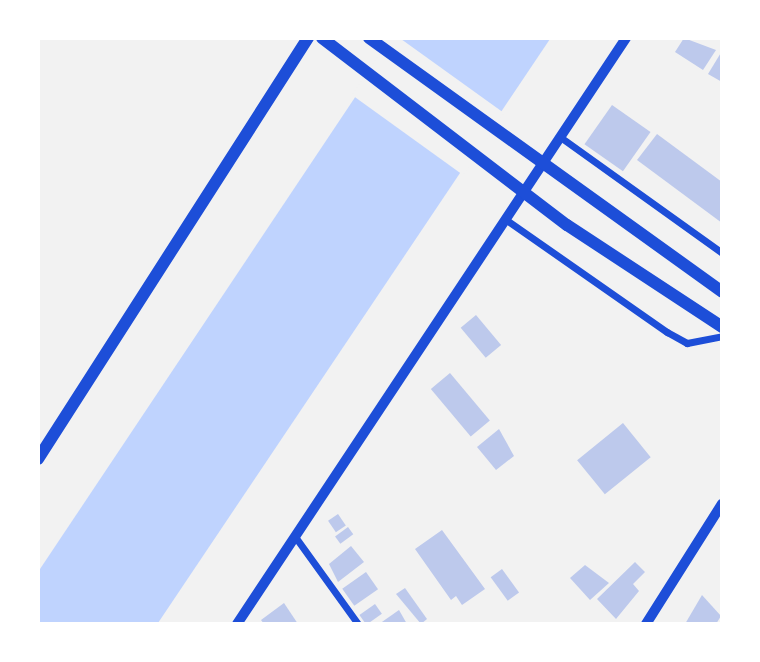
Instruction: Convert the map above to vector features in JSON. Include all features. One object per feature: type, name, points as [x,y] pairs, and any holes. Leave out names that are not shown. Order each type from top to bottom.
[{"type":"highway","points":[[38,458],[308,38]]},
{"type":"highway","points":[[322,38],[567,225],[722,327]]},
{"type":"highway","points":[[369,38],[585,199],[722,292]]},
{"type":"street","points":[[237,624],[505,219],[563,139],[626,38]]},
{"type":"street","points":[[563,139],[722,253]]},
{"type":"street","points":[[505,219],[667,332],[687,342],[722,336]]},
{"type":"street","points":[[646,624],[722,504]]},
{"type":"street","points":[[296,538],[358,624]]},
{"type":"water","points":[[394,39],[550,39],[158,623],[39,623],[38,572]]},
{"type":"pier","points":[[390,38],[401,39],[504,113],[463,175],[352,95]]},
{"type":"building","points":[[684,38],[716,50],[703,70],[675,52]]},
{"type":"building","points":[[722,51],[722,82],[708,74]]},
{"type":"building","points":[[612,105],[651,132],[623,171],[584,144]]},
{"type":"building","points":[[657,134],[722,182],[722,223],[637,160]]},
{"type":"building","points":[[476,315],[501,345],[486,358],[461,328]]},
{"type":"building","points":[[450,373],[490,420],[471,437],[431,389]]},
{"type":"building","points":[[623,423],[651,457],[605,494],[577,460]]},
{"type":"building","points":[[499,429],[514,456],[496,470],[477,447]]},
{"type":"building","points":[[338,514],[346,526],[336,532],[328,521]]},
{"type":"building","points":[[348,527],[353,534],[340,544],[335,536]]},
{"type":"building","points":[[442,530],[485,589],[462,605],[456,596],[451,600],[415,549]]},
{"type":"building","points":[[351,546],[364,562],[338,582],[329,564]]},
{"type":"building","points":[[635,562],[645,572],[633,584],[639,591],[616,619],[597,599]]},
{"type":"building","points":[[585,565],[609,583],[590,600],[570,578]]},
{"type":"building","points":[[502,569],[519,592],[508,601],[491,577]]},
{"type":"building","points":[[366,572],[378,589],[354,606],[342,589]]},
{"type":"building","points":[[405,588],[427,619],[421,624],[396,594]]},
{"type":"building","points":[[702,595],[721,616],[716,624],[685,624]]},
{"type":"building","points":[[284,603],[298,624],[264,624],[261,620]]},
{"type":"building","points":[[375,604],[382,614],[367,624],[359,615]]},
{"type":"building","points":[[399,610],[407,624],[379,624]]}]
